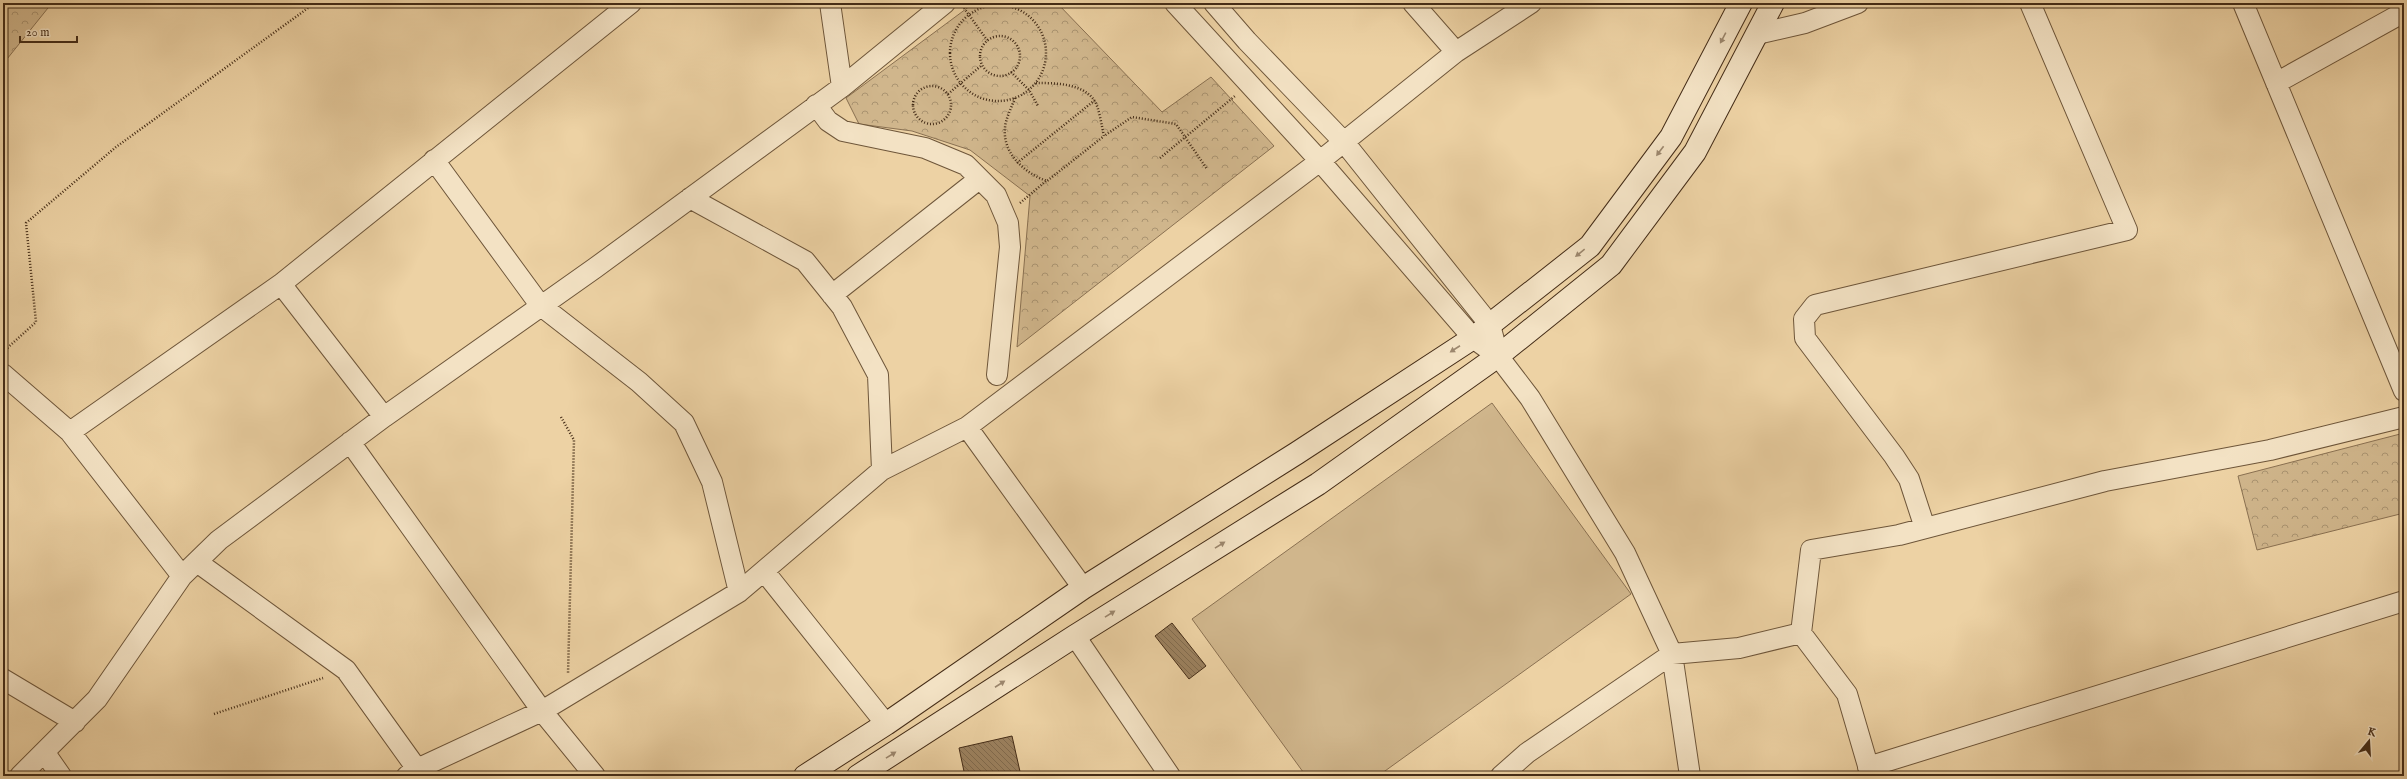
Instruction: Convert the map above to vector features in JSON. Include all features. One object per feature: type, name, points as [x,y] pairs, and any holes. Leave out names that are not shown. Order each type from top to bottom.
[{"type":"street","points":[[70,432],[281,284],[631,3]]},
{"type":"street","points":[[830,3],[842,87]]},
{"type":"street","points":[[20,776],[45,753],[97,699],[182,576],[218,540],[384,417],[690,198],[842,87],[945,3]]},
{"type":"street","points":[[1175,3],[1320,161],[1473,338],[1498,356],[1530,398],[1625,553],[1672,654],[1690,776]]},
{"type":"street","points":[[1413,3],[1456,52]]},
{"type":"street","points":[[197,562],[346,670],[412,772],[542,711],[739,592],[882,470],[967,427],[1320,161],[1456,52],[1531,3]]},
{"type":"street","points":[[806,776],[886,724],[1083,588],[1297,453],[1473,338],[1590,246],[1671,137],[1741,3]]},
{"type":"street","points":[[858,776],[1075,636],[1318,484],[1498,356],[1611,265],[1695,152],[1773,3]]},
{"type":"street","points":[[1757,34],[1805,23],[1858,3]]},
{"type":"street","points":[[1925,528],[1909,479],[1894,456],[1805,338],[1804,319],[1815,305],[2127,230],[2030,3]]},
{"type":"street","points":[[2243,3],[2404,391]]},
{"type":"street","points":[[1220,5],[1344,142],[1490,325],[1498,356]]},
{"type":"street","points":[[2276,83],[2404,12]]},
{"type":"street","points":[[816,106],[828,121],[843,131],[925,148],[966,165],[996,195],[1006,215],[1010,247],[997,375]]},
{"type":"street","points":[[434,160],[540,305],[639,382],[684,423],[712,482],[739,592]]},
{"type":"street","points":[[832,295],[980,179]]},
{"type":"street","points":[[690,198],[805,261],[842,307],[878,375],[882,470]]},
{"type":"street","points":[[281,284],[384,417]]},
{"type":"street","points":[[3,374],[70,432],[182,576]]},
{"type":"street","points":[[2404,417],[2270,450],[2105,481],[1925,528],[1811,550],[1801,633],[1847,694],[1869,771],[2404,601]]},
{"type":"street","points":[[967,427],[1083,588]]},
{"type":"street","points":[[350,442],[542,711],[595,776]]},
{"type":"street","points":[[764,572],[886,724]]},
{"type":"street","points":[[1501,776],[1527,753],[1672,654],[1739,648],[1801,633]]},
{"type":"street","points":[[1075,636],[1170,776]]},
{"type":"street","points":[[3,679],[75,722]]},
{"type":"street","points":[[45,753],[61,776]]},
{"type":"path","points":[[3,352],[36,322],[26,223],[116,147],[315,3]]},
{"type":"path","points":[[990,6],[1006,6],[1021,11],[1034,22],[1042,34],[1046,49],[1045,65],[1035,83],[1029,90],[1016,98],[1001,101],[985,99],[971,93],[960,82],[952,68],[950,52],[953,36],[962,22],[969,15],[990,6]]},
{"type":"path","points":[[969,15],[987,40]]},
{"type":"path","points":[[1005,36],[1016,44],[1020,56],[1016,68],[1011,72],[998,76],[986,70],[982,65],[980,52],[987,40],[993,37],[1005,36]]},
{"type":"path","points":[[948,94],[960,82],[982,65]]},
{"type":"path","points":[[1011,72],[1029,90],[1038,106]]},
{"type":"path","points":[[1035,83],[1058,82],[1079,89],[1095,100],[1104,136]]},
{"type":"path","points":[[1160,158],[1186,138],[1249,84]]},
{"type":"path","points":[[926,87],[938,87],[948,94],[951,106],[947,117],[943,121],[930,125],[918,119],[914,114],[913,101],[920,90],[926,87]]},
{"type":"path","points":[[1016,98],[1006,123],[1007,148],[1017,163],[1032,176],[1047,180]]},
{"type":"path","points":[[1017,163],[1095,100]]},
{"type":"path","points":[[1006,215],[1047,180],[1104,136],[1132,117],[1176,124],[1207,170]]},
{"type":"path","points":[[561,417],[574,440],[567,696]]},
{"type":"path","points":[[214,714],[346,670]]},
{"type":"green space","points":[[3,3],[52,3],[3,64]]},
{"type":"green space","points":[[974,3],[1057,3],[1162,112],[1211,77],[1274,146],[1017,347],[1030,196],[970,150],[912,131],[859,124],[846,98]]},
{"type":"green space","points":[[1492,403],[1631,594],[1378,776],[1306,776],[1192,619]]},
{"type":"green space","points":[[2404,433],[2404,513],[2257,550],[2238,476]]},
{"type":"building","points":[[1172,623],[1206,666],[1189,679],[1155,636]]},
{"type":"building","points":[[1012,736],[1021,776],[965,776],[959,748]]}]
